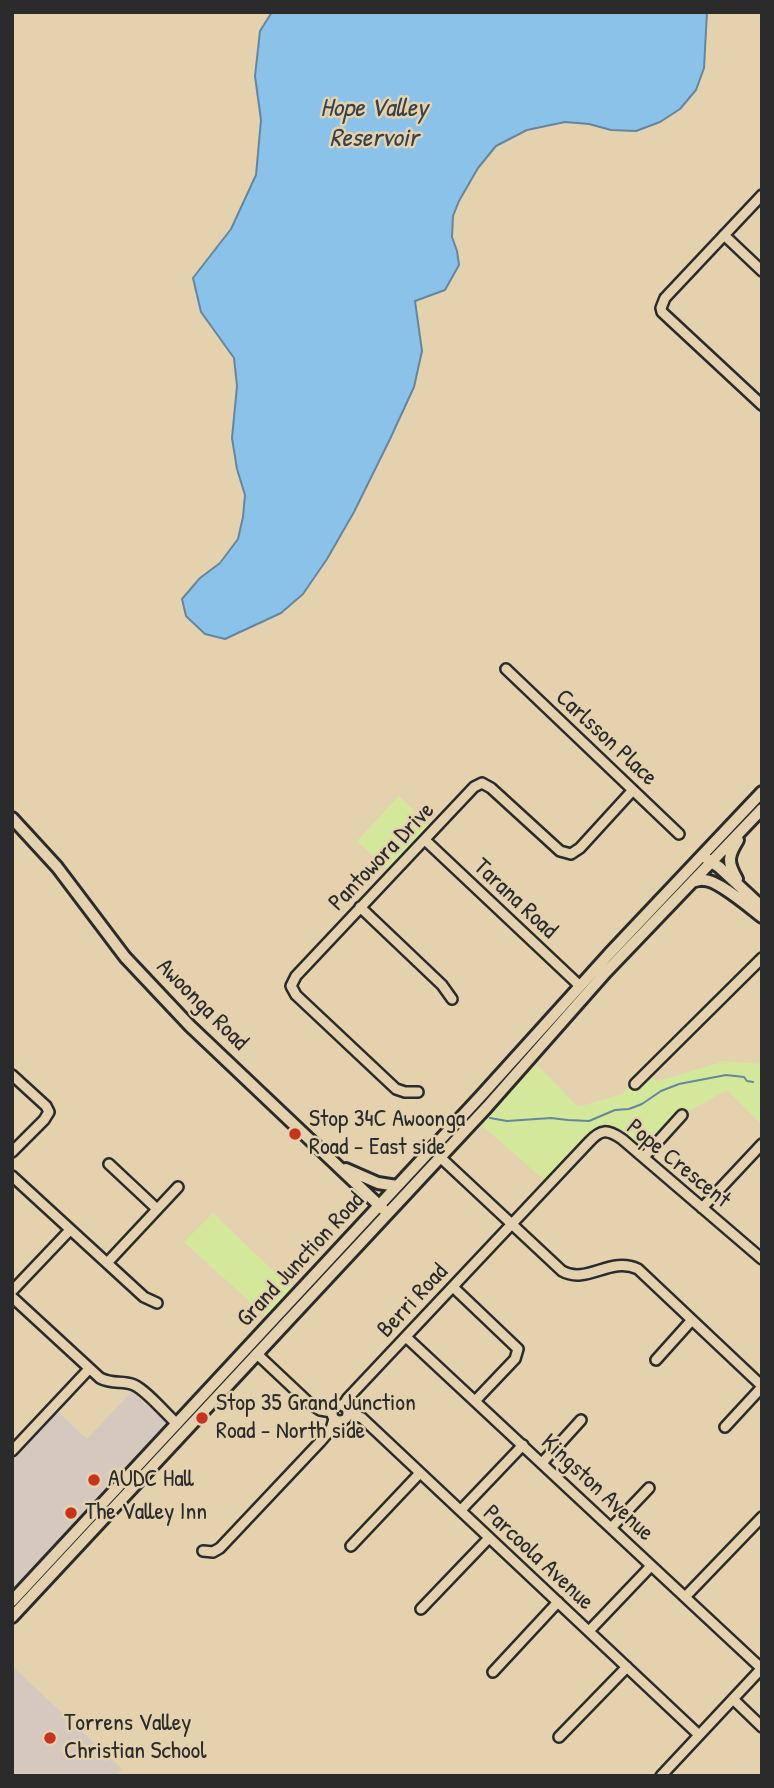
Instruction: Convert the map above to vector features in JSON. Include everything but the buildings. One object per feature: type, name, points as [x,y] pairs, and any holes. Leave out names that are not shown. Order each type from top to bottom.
[{"type":"main road","name":"Grand Junction Road","points":[[12,1601],[93,1522],[383,1209],[440,1157],[487,1107],[606,972],[692,882],[706,859],[762,792]]},
{"type":"main road","name":"Grand Junction Road","points":[[383,1209],[397,1186],[580,986],[706,859],[762,809]]},
{"type":"main road","name":"Awoonga Road","points":[[12,818],[57,867],[125,957],[181,1016],[383,1209]]},
{"type":"main road","points":[[744,891],[729,860],[748,822]]},
{"type":"main road","points":[[706,859],[719,867],[762,907]]},
{"type":"main road","points":[[706,859],[715,872],[762,916]]},
{"type":"main road","points":[[692,882],[712,882],[762,916]]},
{"type":"main road","points":[[577,1005],[580,986],[606,972]]},
{"type":"main road","points":[[340,1167],[378,1183],[397,1186]]},
{"type":"main road","name":"Grand Junction Road","points":[[13,1613],[45,1582],[93,1522]]},
{"type":"main road","points":[[25,1587],[45,1582]]},
{"type":"street","points":[[761,197],[665,298],[660,309],[762,405]]},
{"type":"street","points":[[724,235],[762,271]]},
{"type":"street","name":"Carlsson Place","points":[[506,669],[680,834]]},
{"type":"street","name":"Pantowora Drive","points":[[418,1091],[405,1092],[396,1089],[296,995],[290,986],[296,976],[474,787],[482,783],[491,788],[560,851],[571,854],[580,848],[633,790]]},
{"type":"street","name":"Tarana Road","points":[[425,840],[580,986]]},
{"type":"street","points":[[360,907],[442,985],[452,999]]},
{"type":"street","points":[[635,1084],[762,958]]},
{"type":"street","points":[[12,1075],[46,1106],[49,1112],[12,1152]]},
{"type":"street","points":[[644,1157],[682,1115]]},
{"type":"street","name":"Pope Crescent","points":[[513,1223],[595,1136],[603,1131],[612,1133],[644,1157],[762,1259]]},
{"type":"street","points":[[702,1208],[762,1144]]},
{"type":"street","points":[[440,1157],[569,1275],[578,1276],[620,1265],[638,1269],[762,1387],[726,1427]]},
{"type":"street","points":[[109,1164],[157,1209]]},
{"type":"street","points":[[12,1176],[144,1297],[157,1303]]},
{"type":"street","points":[[107,1263],[178,1187]]},
{"type":"street","name":"Berri Road","points":[[346,1410],[348,1398],[513,1223]]},
{"type":"street","points":[[12,1291],[70,1230]]},
{"type":"street","points":[[453,1287],[518,1349],[515,1359],[475,1401]]},
{"type":"street","points":[[12,1297],[100,1378],[109,1383],[138,1387],[181,1428]]},
{"type":"street","points":[[656,1360],[691,1321]]},
{"type":"street","name":"Kingston Avenue","points":[[406,1337],[761,1668]]},
{"type":"street","points":[[203,1551],[213,1552],[220,1548],[320,1442],[331,1429],[333,1416],[334,1407],[346,1410],[344,1421],[338,1422],[333,1416],[308,1402],[253,1350]]},
{"type":"street","points":[[14,1445],[89,1369]]},
{"type":"street","name":"Parcoola Avenue","points":[[346,1410],[362,1418],[699,1735]]},
{"type":"street","points":[[541,1463],[581,1420]]},
{"type":"street","points":[[461,1510],[523,1445]]},
{"type":"street","points":[[351,1546],[420,1473]]},
{"type":"street","points":[[611,1528],[649,1488]]},
{"type":"street","points":[[685,1597],[762,1517]]},
{"type":"street","points":[[421,1609],[489,1538]]},
{"type":"street","points":[[589,1632],[651,1566]]},
{"type":"street","points":[[493,1672],[558,1602]]},
{"type":"street","points":[[559,1738],[626,1667]]},
{"type":"street","points":[[661,1776],[761,1668]]},
{"type":"street","points":[[733,1699],[762,1727]]},
{"type":"shaded area","points":[[132,1391],[169,1425],[12,1592],[12,1461],[57,1411],[87,1439]]},
{"type":"shaded area","name":"Torrens Valley Christian School","points":[[12,1666],[122,1769],[116,1776],[12,1776]]},
{"type":"green space","points":[[399,796],[431,827],[389,871],[357,841]]},
{"type":"green space","points":[[722,1061],[762,1064],[762,1125],[727,1090],[682,1115],[644,1157],[603,1131],[549,1184],[479,1123],[537,1065],[578,1107],[623,1094],[637,1074],[658,1081]]},
{"type":"green space","points":[[213,1213],[291,1288],[266,1316],[184,1242]]},
{"type":"water","name":"Hope Valley Reservoir","points":[[272,12],[707,12],[704,68],[696,90],[680,109],[660,122],[636,131],[611,130],[589,124],[565,122],[527,130],[496,146],[478,168],[453,216],[452,237],[459,265],[445,290],[415,301],[422,351],[414,387],[354,512],[303,594],[281,613],[225,639],[205,634],[186,616],[182,599],[200,578],[220,563],[238,539],[245,495],[232,438],[237,386],[234,358],[201,312],[193,278],[231,229],[256,175],[261,120],[255,76],[260,31]]},
{"type":"waterway","points":[[490,1118],[507,1121],[551,1118],[589,1121],[615,1110],[642,1104],[661,1091],[679,1084],[726,1075],[744,1077],[753,1082]]},
{"type":"place","name":"Stop 34C Awoonga Road - East side","points":[[295,1134]]},
{"type":"place","name":"Stop 35 Grand Junction Road - North side","points":[[202,1418]]},
{"type":"place","name":"AUDC Hall","points":[[94,1480]]},
{"type":"place","name":"The Valley Inn","points":[[71,1513]]},
{"type":"place","name":"Torrens Valley Christian School","points":[[50,1738]]}]
